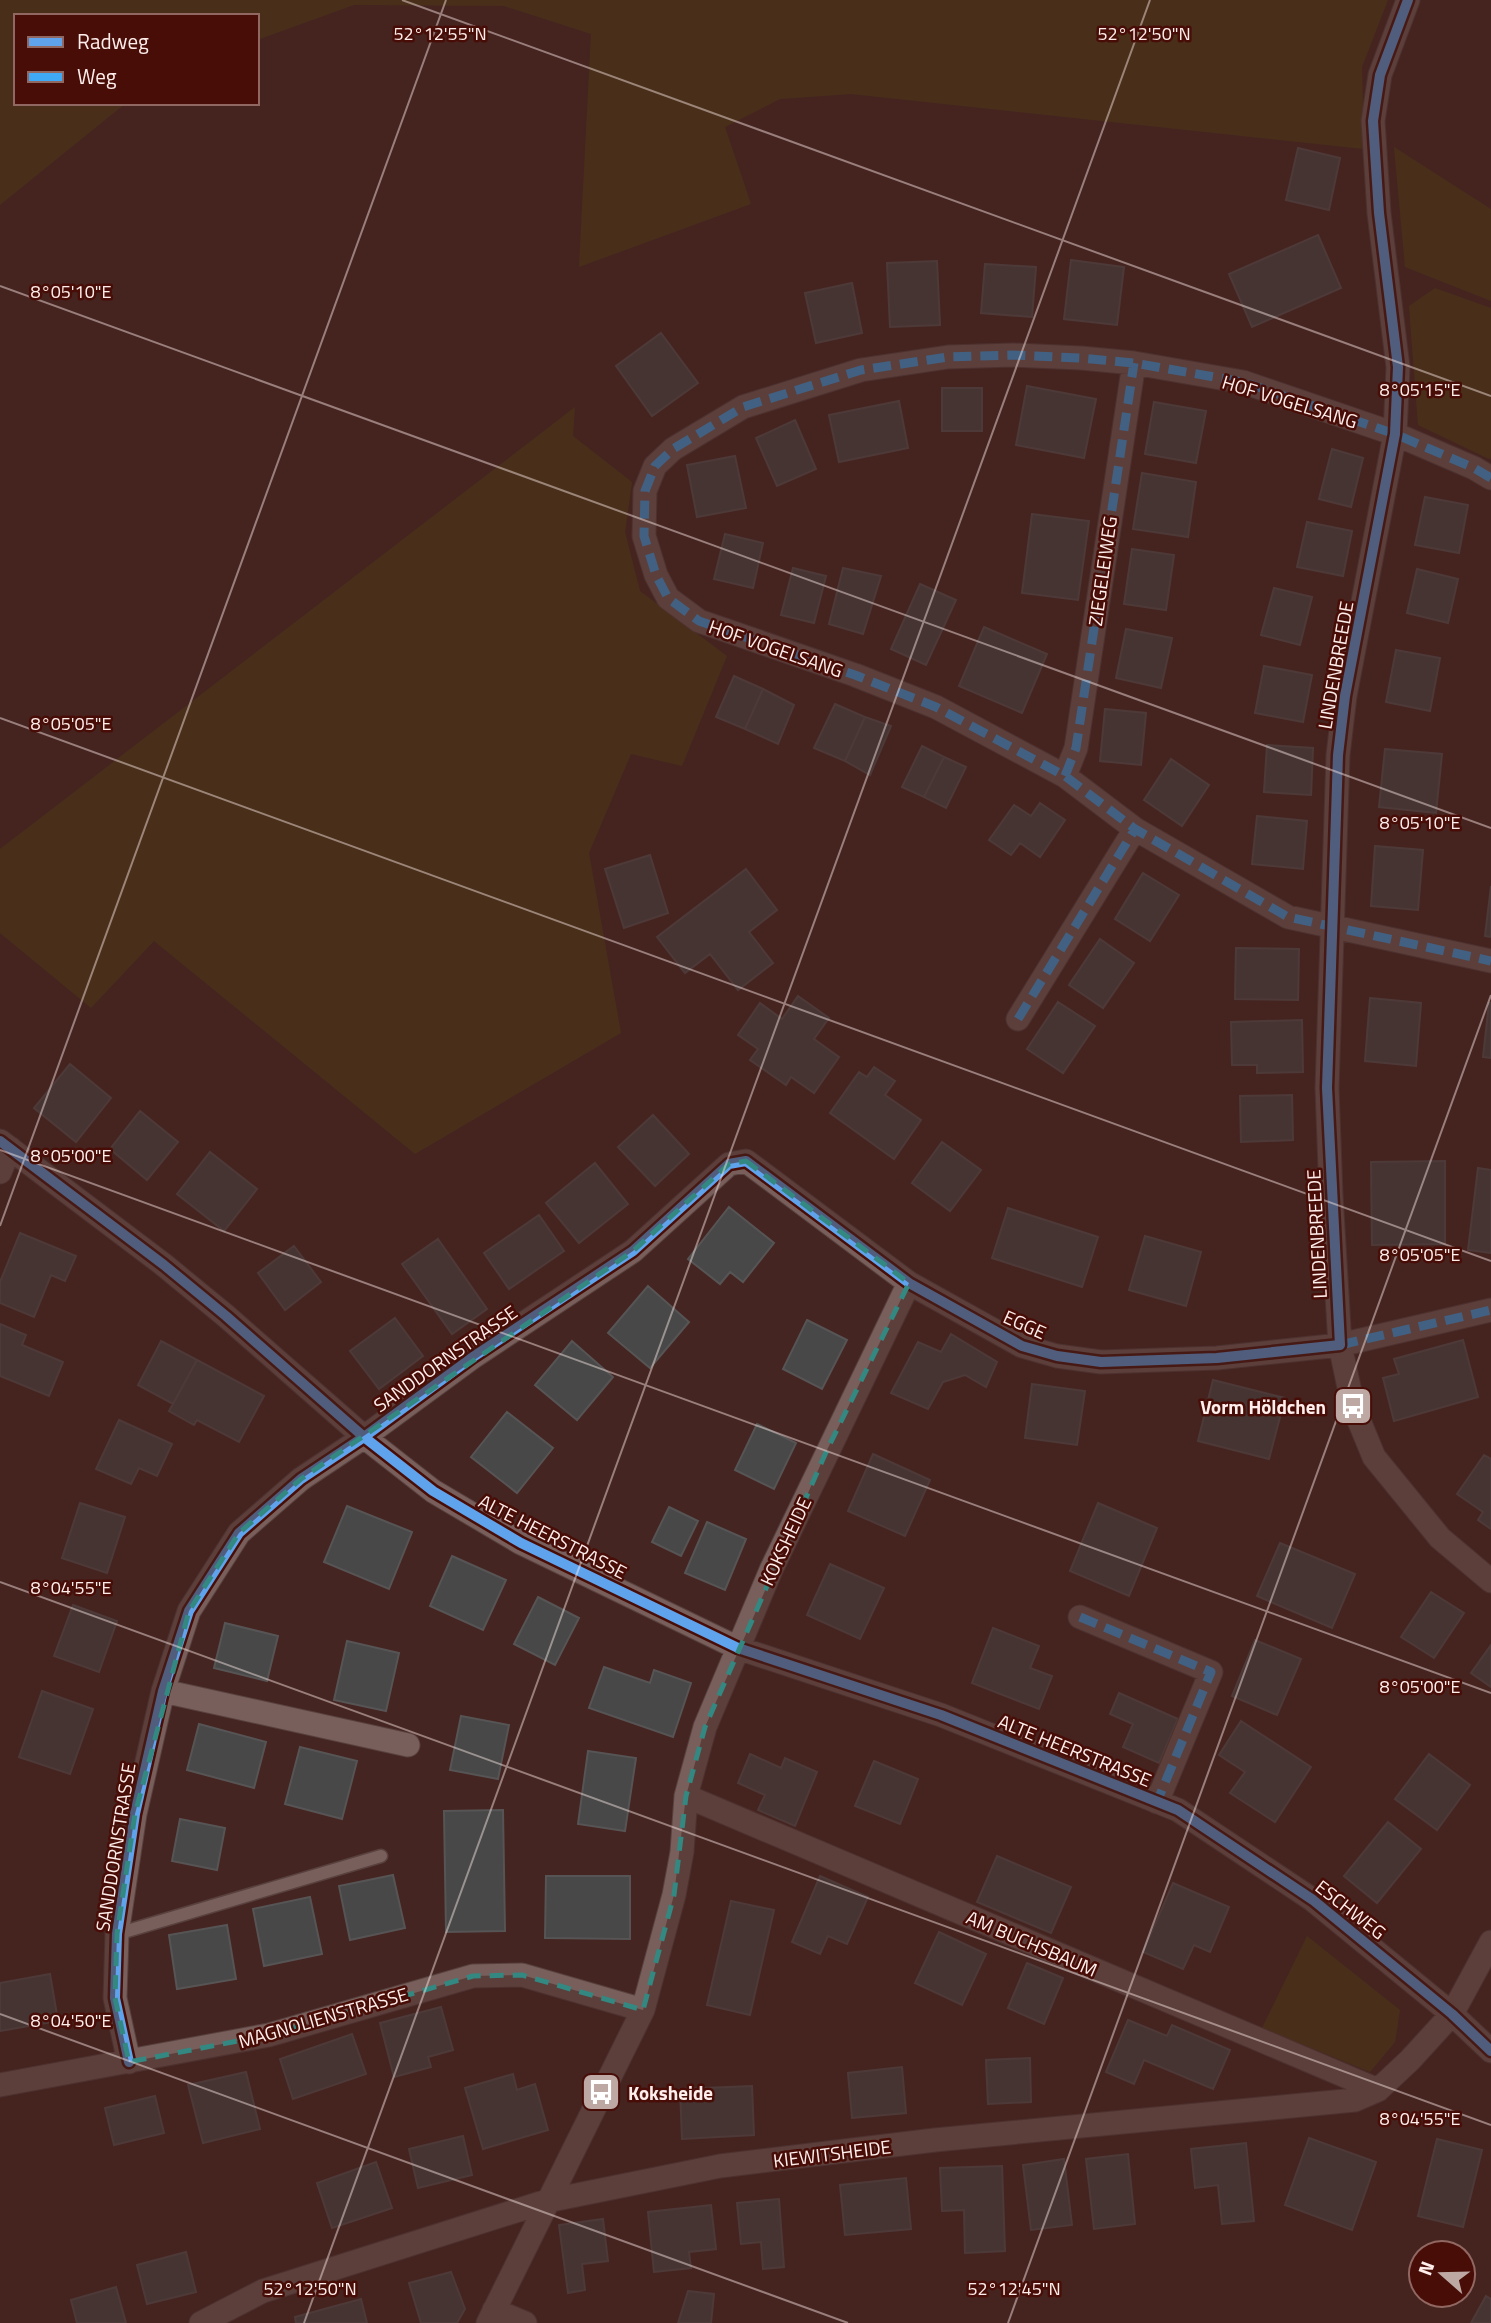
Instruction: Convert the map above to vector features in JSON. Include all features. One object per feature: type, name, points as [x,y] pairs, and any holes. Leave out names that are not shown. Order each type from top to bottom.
[{"type":"street","name":"LINDENBREEDE","points":[[1408,0],[1380,75],[1373,121],[1379,212],[1398,367],[1395,434],[1345,696],[1339,755],[1326,1088],[1340,1345],[1353,1406],[1374,1457],[1440,1538],[1491,1581]]},
{"type":"street","name":"HOF VOGELSANG","points":[[1491,478],[1395,434],[1243,382],[1134,363],[1013,355],[948,357],[861,370],[743,407],[673,449],[656,466],[645,491],[644,536],[656,575],[668,597],[699,621],[855,675],[936,707],[1065,776],[1135,828],[1288,917],[1491,961]]},
{"type":"street","name":"ZIEGELEIWEG","points":[[1065,776],[1076,748],[1134,363]]},
{"type":"street","points":[[1018,1019],[1135,828]]},
{"type":"street","points":[[0,1172],[5,1144]]},
{"type":"street","name":"ALTE HEERSTRASSE","points":[[5,1144],[226,1316],[364,1437],[433,1491],[521,1543],[738,1648],[941,1715],[1168,1806]]},
{"type":"street","name":"EGGE","points":[[746,1161],[909,1283],[1022,1346],[1057,1356],[1101,1362],[1204,1358],[1340,1345]]},
{"type":"street","name":"SANDDORNSTRASSE","points":[[129,2062],[116,1998],[117,1934],[135,1814],[163,1691],[188,1611],[239,1533],[301,1479],[364,1437],[473,1357],[633,1251],[729,1164],[746,1161]]},
{"type":"street","name":"KOKSHEIDE","points":[[491,2316],[643,2010],[674,1895],[682,1852],[687,1796],[705,1727],[782,1546],[909,1283]]},
{"type":"street","points":[[1340,1345],[1491,1310]]},
{"type":"street","points":[[1080,1617],[1211,1672],[1168,1806]]},
{"type":"street","points":[[163,1691],[408,1745]]},
{"type":"street","name":"AM BUCHSBAUM","points":[[687,1796],[1378,2090]]},
{"type":"street","name":"ESCHWEG","points":[[1168,1806],[1313,1900],[1451,2014],[1491,2051]]},
{"type":"street","name":"KIEWITSHEIDE","points":[[201,2323],[263,2291],[547,2201],[720,2166],[934,2140],[1355,2100],[1378,2090],[1410,2060],[1451,2014],[1491,1941]]},
{"type":"street","name":"MAGNOLIENSTRASSE","points":[[0,2085],[269,2035],[473,1976],[522,1975],[643,2010]]},
{"type":"street","points":[[491,2316],[525,2323]]},
{"type":"lane","points":[[117,1934],[381,1856]]},
{"type":"highlighted area","points":[[746,1161],[909,1283],[827,1450],[705,1727],[686,1796],[674,1895],[643,2010],[522,1975],[473,1976],[269,2035],[129,2062],[115,1998],[117,1934],[135,1814],[189,1611],[239,1533],[301,1479],[633,1251],[729,1164]]},
{"type":"shaded area","points":[[0,0],[1388,0],[1362,67],[1364,149],[851,94],[780,99],[725,127],[751,204],[579,267],[591,34],[504,6],[354,5],[259,39],[259,14],[14,14],[14,105],[124,105],[0,205]]},
{"type":"shaded area","points":[[1394,147],[1491,209],[1491,301],[1405,267]]},
{"type":"shaded area","points":[[1435,288],[1491,308],[1489,459],[1418,425],[1409,306]]},
{"type":"shaded area","points":[[575,407],[573,436],[632,482],[625,532],[640,591],[727,656],[682,766],[631,754],[589,853],[621,1033],[415,1154],[154,941],[91,1008],[0,933],[0,849]]},
{"type":"shaded area","points":[[1307,1936],[1400,2010],[1395,2042],[1370,2072],[1262,2028]]},
{"type":"building","points":[[1298,148],[1340,158],[1329,210],[1286,200]]},
{"type":"building","points":[[1318,235],[1341,288],[1252,327],[1229,274]]},
{"type":"building","points":[[1071,260],[1124,267],[1117,325],[1064,319]]},
{"type":"building","points":[[937,261],[940,325],[890,327],[887,263]]},
{"type":"building","points":[[985,264],[1036,267],[1032,317],[981,313]]},
{"type":"building","points":[[852,283],[862,333],[816,343],[805,293]]},
{"type":"building","points":[[661,333],[698,383],[652,416],[616,366]]},
{"type":"building","points":[[1027,386],[1096,399],[1084,458],[1016,445]]},
{"type":"building","points":[[942,388],[982,388],[982,431],[942,431]]},
{"type":"building","points":[[899,401],[908,448],[839,462],[829,415]]},
{"type":"building","points":[[1154,402],[1206,411],[1196,463],[1145,454]]},
{"type":"building","points":[[795,420],[816,469],[777,486],[756,438]]},
{"type":"building","points":[[1332,449],[1363,458],[1351,507],[1319,499]]},
{"type":"building","points":[[735,456],[746,508],[697,517],[687,465]]},
{"type":"building","points":[[1142,473],[1196,482],[1188,537],[1133,529]]},
{"type":"building","points":[[1425,497],[1468,505],[1459,553],[1415,545]]},
{"type":"building","points":[[1032,514],[1089,521],[1078,600],[1022,593]]},
{"type":"building","points":[[1307,522],[1352,531],[1343,576],[1297,567]]},
{"type":"building","points":[[725,534],[763,543],[753,588],[714,579]]},
{"type":"building","points":[[1132,549],[1174,555],[1166,610],[1124,604]]},
{"type":"building","points":[[793,568],[826,576],[814,623],[781,615]]},
{"type":"building","points":[[843,568],[881,576],[863,634],[829,624]]},
{"type":"building","points":[[1417,569],[1458,579],[1448,623],[1407,613]]},
{"type":"building","points":[[920,584],[956,600],[926,665],[891,649]]},
{"type":"building","points":[[1274,588],[1312,597],[1300,645],[1261,635]]},
{"type":"building","points":[[984,627],[1047,654],[1022,713],[959,686]]},
{"type":"building","points":[[1126,629],[1172,638],[1161,688],[1116,678]]},
{"type":"building","points":[[1396,650],[1440,658],[1430,711],[1386,702]]},
{"type":"building","points":[[1264,666],[1312,675],[1303,722],[1255,713]]},
{"type":"building","points":[[734,676],[763,689],[745,729],[716,717]]},
{"type":"building","points":[[763,689],[794,705],[778,744],[745,729]]},
{"type":"building","points":[[835,704],[865,717],[845,761],[814,748]]},
{"type":"building","points":[[1105,709],[1146,713],[1141,765],[1100,761]]},
{"type":"building","points":[[865,717],[891,726],[870,775],[845,761]]},
{"type":"building","points":[[1267,745],[1313,748],[1311,795],[1264,792]]},
{"type":"building","points":[[922,746],[944,757],[924,797],[902,787]]},
{"type":"building","points":[[1385,749],[1442,754],[1436,813],[1379,807]]},
{"type":"building","points":[[944,757],[966,767],[946,808],[924,797]]},
{"type":"building","points":[[1171,759],[1209,785],[1182,826],[1144,800]]},
{"type":"building","points":[[1040,803],[1065,820],[1040,857],[1020,843],[1011,855],[989,840],[1014,805],[1031,816]]},
{"type":"building","points":[[1257,816],[1307,821],[1303,869],[1252,864]]},
{"type":"building","points":[[1375,846],[1423,850],[1418,910],[1371,906]]},
{"type":"building","points":[[650,855],[668,913],[624,928],[605,869]]},
{"type":"building","points":[[746,869],[777,910],[749,932],[773,963],[738,990],[710,954],[685,973],[657,937]]},
{"type":"building","points":[[1143,873],[1179,895],[1150,941],[1115,919]]},
{"type":"building","points":[[1491,886],[1491,937],[1485,936]]},
{"type":"building","points":[[1100,939],[1134,963],[1103,1008],[1069,985]]},
{"type":"building","points":[[1236,948],[1299,949],[1298,1000],[1235,999]]},
{"type":"building","points":[[798,996],[829,1018],[814,1039],[839,1057],[814,1093],[791,1077],[786,1085],[750,1060],[758,1049],[738,1035],[760,1003],[782,1019]]},
{"type":"building","points":[[1370,998],[1421,1003],[1416,1066],[1365,1061]]},
{"type":"building","points":[[1058,1002],[1095,1026],[1063,1073],[1027,1049]]},
{"type":"building","points":[[1491,1003],[1491,1058],[1483,1057]]},
{"type":"building","points":[[1302,1020],[1303,1072],[1257,1073],[1257,1065],[1232,1065],[1231,1022]]},
{"type":"building","points":[[70,1064],[111,1098],[76,1142],[34,1108]]},
{"type":"building","points":[[874,1067],[895,1081],[885,1095],[921,1120],[894,1159],[830,1113],[859,1072],[867,1077]]},
{"type":"building","points":[[1292,1095],[1293,1140],[1241,1142],[1240,1096]]},
{"type":"building","points":[[140,1111],[178,1142],[147,1180],[110,1149]]},
{"type":"building","points":[[653,1115],[689,1154],[655,1186],[618,1147]]},
{"type":"building","points":[[942,1142],[981,1170],[950,1211],[912,1183]]},
{"type":"building","points":[[210,1152],[257,1189],[224,1231],[177,1194]]},
{"type":"building","points":[[1445,1161],[1445,1244],[1372,1245],[1371,1162]]},
{"type":"building","points":[[595,1163],[628,1204],[579,1243],[546,1203]]},
{"type":"building","points":[[1478,1168],[1491,1170],[1491,1253],[1468,1250]]},
{"type":"building","points":[[729,1207],[774,1243],[743,1282],[730,1272],[720,1284],[688,1259]]},
{"type":"building","points":[[1008,1208],[1098,1237],[1082,1287],[992,1258]]},
{"type":"building","points":[[539,1215],[564,1251],[509,1289],[484,1253]]},
{"type":"building","points":[[20,1233],[76,1256],[65,1281],[51,1275],[34,1317],[0,1303],[0,1282]]},
{"type":"building","points":[[1145,1236],[1201,1252],[1186,1306],[1129,1290]]},
{"type":"building","points":[[438,1239],[487,1309],[452,1334],[402,1264]]},
{"type":"building","points":[[294,1246],[321,1282],[285,1310],[258,1273]]},
{"type":"building","points":[[648,1286],[689,1322],[650,1368],[608,1333]]},
{"type":"building","points":[[395,1318],[423,1356],[379,1389],[350,1351]]},
{"type":"building","points":[[807,1320],[847,1340],[822,1389],[783,1369]]},
{"type":"building","points":[[0,1324],[26,1335],[22,1345],[63,1362],[49,1396],[0,1376]]},
{"type":"building","points":[[951,1334],[997,1362],[986,1387],[965,1375],[943,1382],[928,1409],[891,1393],[918,1342],[941,1352]]},
{"type":"building","points":[[1463,1340],[1478,1397],[1394,1421],[1383,1378],[1399,1374],[1394,1359]]},
{"type":"building","points":[[161,1341],[197,1360],[173,1404],[138,1385]]},
{"type":"building","points":[[572,1341],[613,1377],[577,1420],[535,1385]]},
{"type":"building","points":[[197,1360],[264,1396],[239,1442],[197,1420],[194,1425],[169,1411]]},
{"type":"building","points":[[1213,1380],[1285,1398],[1269,1459],[1198,1441]]},
{"type":"building","points":[[1032,1384],[1085,1391],[1077,1445],[1025,1438]]},
{"type":"building","points":[[507,1412],[553,1448],[517,1493],[471,1457]]},
{"type":"building","points":[[119,1420],[172,1444],[157,1476],[139,1468],[131,1484],[96,1469]]},
{"type":"building","points":[[757,1424],[796,1443],[774,1489],[735,1470]]},
{"type":"building","points":[[873,1454],[930,1480],[905,1536],[848,1511]]},
{"type":"building","points":[[1484,1455],[1491,1459],[1491,1529],[1478,1520],[1483,1512],[1457,1494]]},
{"type":"building","points":[[80,1503],[125,1517],[107,1573],[62,1558]]},
{"type":"building","points":[[1098,1503],[1157,1528],[1129,1596],[1070,1571]]},
{"type":"building","points":[[347,1506],[412,1532],[389,1589],[324,1562]]},
{"type":"building","points":[[669,1507],[698,1521],[681,1556],[652,1542]]},
{"type":"building","points":[[707,1522],[746,1539],[725,1590],[685,1573]]},
{"type":"building","points":[[1280,1543],[1355,1574],[1332,1628],[1257,1596]]},
{"type":"building","points":[[452,1556],[506,1580],[483,1630],[430,1606]]},
{"type":"building","points":[[830,1564],[884,1588],[860,1639],[807,1615]]},
{"type":"building","points":[[1431,1592],[1464,1613],[1434,1658],[1401,1637]]},
{"type":"building","points":[[538,1597],[579,1618],[555,1665],[514,1644]]},
{"type":"building","points":[[73,1605],[117,1621],[99,1672],[54,1656]]},
{"type":"building","points":[[225,1623],[278,1636],[267,1681],[214,1668]]},
{"type":"building","points":[[993,1628],[1039,1646],[1030,1668],[1052,1676],[1039,1709],[972,1683]]},
{"type":"building","points":[[1255,1640],[1301,1659],[1277,1715],[1232,1696]]},
{"type":"building","points":[[347,1641],[399,1653],[386,1711],[334,1700]]},
{"type":"building","points":[[1491,1645],[1491,1687],[1471,1673]]},
{"type":"building","points":[[604,1667],[650,1683],[654,1670],[691,1683],[673,1737],[589,1708]]},
{"type":"building","points":[[42,1691],[93,1709],[70,1774],[19,1757]]},
{"type":"building","points":[[1119,1693],[1178,1719],[1159,1763],[1123,1747],[1133,1724],[1110,1714]]},
{"type":"building","points":[[461,1716],[509,1725],[498,1779],[450,1770]]},
{"type":"building","points":[[1241,1721],[1311,1767],[1275,1822],[1230,1793],[1245,1772],[1219,1755]]},
{"type":"building","points":[[199,1724],[266,1742],[254,1788],[187,1770]]},
{"type":"building","points":[[300,1747],[357,1761],[342,1819],[285,1804]]},
{"type":"building","points":[[588,1751],[636,1758],[625,1831],[578,1824]]},
{"type":"building","points":[[750,1754],[781,1768],[785,1758],[817,1772],[795,1826],[758,1810],[765,1795],[738,1783]]},
{"type":"building","points":[[1429,1754],[1470,1785],[1437,1830],[1395,1799]]},
{"type":"building","points":[[874,1761],[918,1779],[900,1824],[855,1806]]},
{"type":"building","points":[[503,1810],[505,1931],[446,1932],[444,1811]]},
{"type":"building","points":[[180,1819],[225,1828],[217,1870],[172,1861]]},
{"type":"building","points":[[1388,1822],[1421,1849],[1377,1903],[1344,1876]]},
{"type":"building","points":[[997,1856],[1071,1887],[1051,1933],[977,1902]]},
{"type":"building","points":[[393,1875],[405,1928],[350,1940],[339,1886]]},
{"type":"building","points":[[546,1876],[630,1876],[630,1939],[545,1938]]},
{"type":"building","points":[[820,1876],[868,1897],[847,1944],[828,1936],[820,1954],[792,1942]]},
{"type":"building","points":[[1173,1883],[1229,1907],[1210,1952],[1194,1945],[1183,1969],[1143,1952]]},
{"type":"building","points":[[310,1897],[322,1954],[264,1966],[253,1909]]},
{"type":"building","points":[[731,1901],[774,1910],[750,2015],[707,2005]]},
{"type":"building","points":[[227,1925],[236,1979],[177,1989],[169,1935]]},
{"type":"building","points":[[939,1932],[986,1954],[962,2005],[915,1983]]},
{"type":"building","points":[[1027,1963],[1063,1978],[1044,2024],[1008,2008]]},
{"type":"building","points":[[50,1974],[58,2021],[0,2031],[0,1983]]},
{"type":"building","points":[[441,2007],[453,2050],[428,2057],[431,2067],[394,2077],[380,2023]]},
{"type":"building","points":[[1128,2020],[1167,2036],[1172,2025],[1230,2050],[1213,2089],[1144,2060],[1134,2084],[1106,2072]]},
{"type":"building","points":[[352,2034],[366,2074],[293,2099],[280,2059]]},
{"type":"building","points":[[1030,2058],[1031,2102],[988,2104],[986,2060]]},
{"type":"building","points":[[902,2067],[906,2113],[852,2118],[848,2073]]},
{"type":"building","points":[[246,2072],[260,2129],[203,2143],[188,2085]]},
{"type":"building","points":[[513,2074],[517,2090],[535,2084],[548,2130],[483,2149],[465,2088]]},
{"type":"building","points":[[752,2086],[754,2135],[682,2139],[680,2089]]},
{"type":"building","points":[[155,2096],[164,2133],[114,2145],[105,2108]]},
{"type":"building","points":[[463,2136],[472,2175],[418,2188],[409,2149]]},
{"type":"building","points":[[1309,2138],[1376,2162],[1352,2230],[1285,2205]]},
{"type":"building","points":[[1437,2139],[1482,2150],[1463,2227],[1418,2216]]},
{"type":"building","points":[[1246,2143],[1254,2221],[1222,2224],[1218,2185],[1195,2188],[1191,2149]]},
{"type":"building","points":[[1128,2154],[1135,2224],[1094,2229],[1086,2159]]},
{"type":"building","points":[[1064,2159],[1072,2225],[1031,2230],[1023,2165]]},
{"type":"building","points":[[376,2162],[392,2208],[332,2228],[317,2183]]},
{"type":"building","points":[[1002,2166],[1005,2251],[965,2253],[964,2210],[942,2211],[940,2168]]},
{"type":"building","points":[[906,2178],[911,2229],[845,2235],[840,2185]]},
{"type":"building","points":[[779,2199],[784,2267],[763,2269],[761,2242],[741,2244],[737,2203]]},
{"type":"building","points":[[711,2205],[716,2249],[689,2252],[691,2268],[654,2272],[648,2212]]},
{"type":"building","points":[[603,2219],[608,2261],[582,2264],[585,2290],[568,2293],[559,2225]]},
{"type":"building","points":[[186,2252],[196,2292],[147,2304],[137,2265]]},
{"type":"building","points":[[451,2272],[465,2309],[457,2323],[421,2323],[409,2283]]},
{"type":"building","points":[[116,2287],[126,2323],[77,2323],[71,2300]]},
{"type":"building","points":[[688,2291],[714,2294],[711,2323],[678,2323]]},
{"type":"building","points":[[1486,2296],[1491,2299],[1491,2323],[1471,2323]]},
{"type":"building","points":[[361,2299],[367,2323],[296,2323],[295,2317]]},
{"type":"marked path","points":[[1491,478],[1395,434],[1243,382],[1134,363],[1081,358],[1013,355],[948,357],[861,370],[743,407],[673,449],[655,466],[645,491],[644,536],[656,575],[668,598],[699,621],[855,675],[936,707],[1065,776],[1135,829],[1288,917],[1491,961]]},
{"type":"marked path","points":[[1065,776],[1076,748],[1134,363]]},
{"type":"marked path","points":[[1018,1019],[1135,829]]},
{"type":"marked path","points":[[1340,1345],[1491,1310]]},
{"type":"marked path","points":[[1080,1617],[1211,1672],[1157,1802]]},
{"type":"cycle path","points":[[129,2062],[115,1998],[117,1934],[135,1814],[163,1691],[189,1611],[239,1533],[301,1479],[364,1437],[473,1357],[633,1251],[729,1164],[746,1161],[909,1283],[1022,1346],[1057,1356],[1101,1362],[1217,1358],[1340,1345],[1327,1088],[1338,755],[1345,696],[1395,434],[1398,367],[1379,213],[1373,121],[1380,75],[1408,0]]},
{"type":"cycle path","points":[[0,1141],[164,1265],[364,1437],[433,1491],[521,1543],[738,1648],[941,1715],[1178,1810],[1313,1900],[1452,2014],[1491,2051]]},
{"type":"place","name":"Vorm Höldchen","points":[[1353,1406]]},
{"type":"place","name":"Koksheide","points":[[601,2092]]}]
